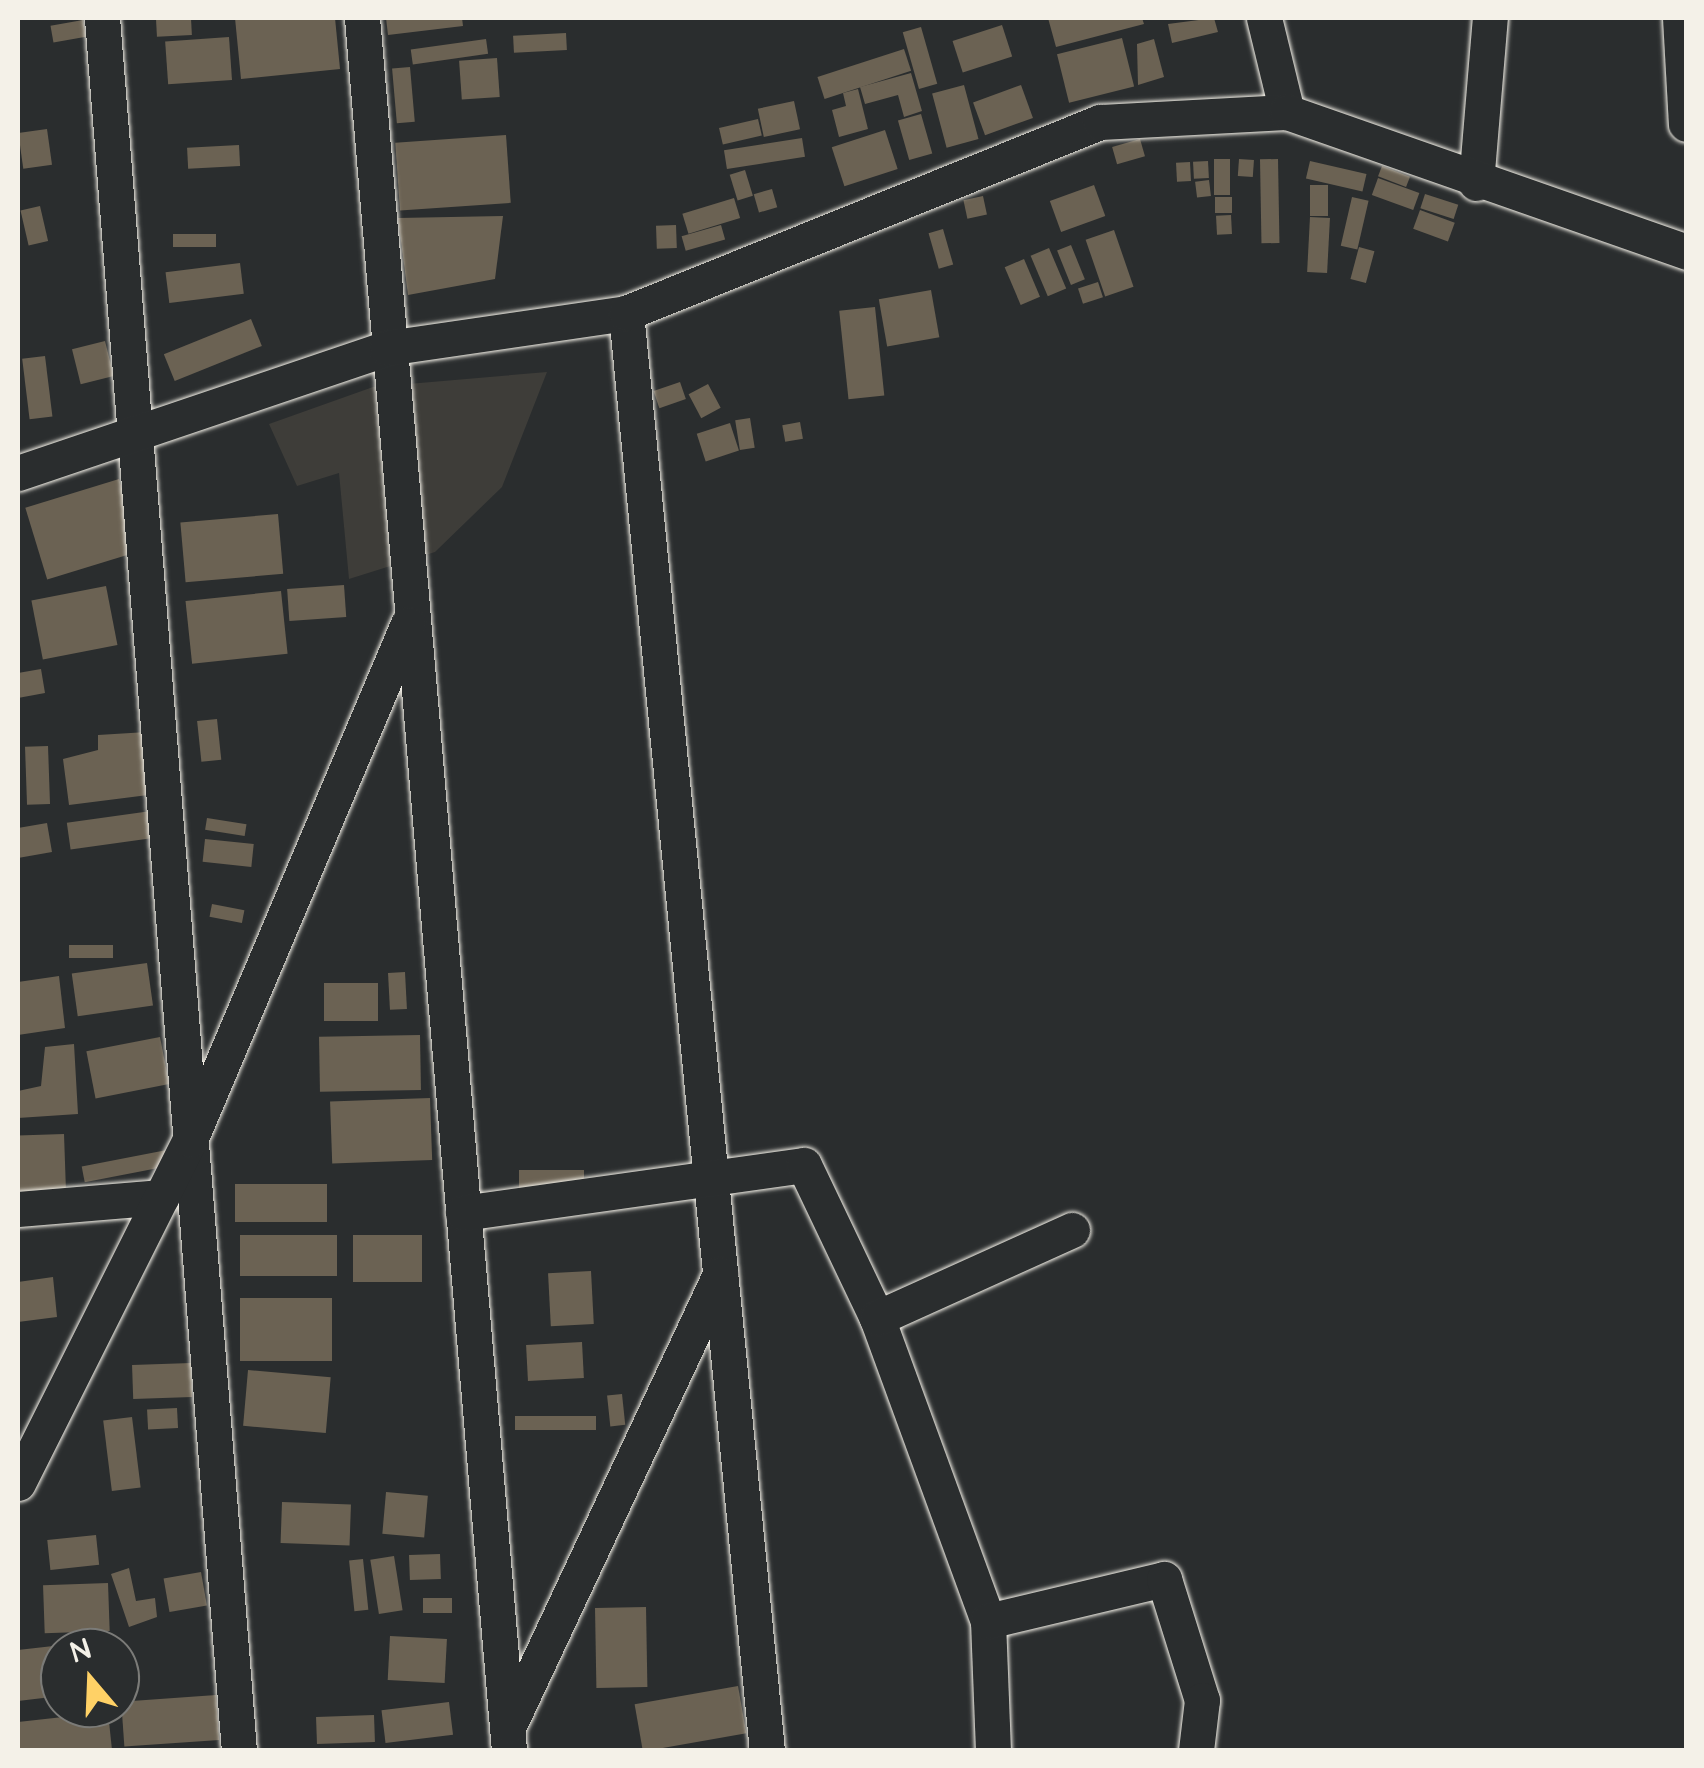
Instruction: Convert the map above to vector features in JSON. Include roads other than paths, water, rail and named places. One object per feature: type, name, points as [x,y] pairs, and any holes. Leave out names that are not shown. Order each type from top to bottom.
[{"type":"street","points":[[102,18],[239,1750]]},
{"type":"street","points":[[362,18],[505,1744]]},
{"type":"street","points":[[1264,18],[1287,112]]},
{"type":"street","points":[[1476,184],[1490,18]]},
{"type":"street","points":[[1680,18],[1686,124]]},
{"type":"street","points":[[18,474],[388,348],[626,313],[1100,122],[1287,112],[1476,184],[1686,252]]},
{"type":"street","points":[[626,313],[768,1750]]},
{"type":"street","points":[[18,1484],[190,1140],[411,618]]},
{"type":"street","points":[[462,1213],[712,1182],[804,1165],[877,1318],[988,1621],[993,1750]]},
{"type":"street","points":[[18,1210],[162,1197]]},
{"type":"street","points":[[877,1318],[1072,1230]]},
{"type":"street","points":[[505,1744],[720,1273]]},
{"type":"street","points":[[988,1621],[1164,1579],[1202,1700],[1196,1750]]}]
